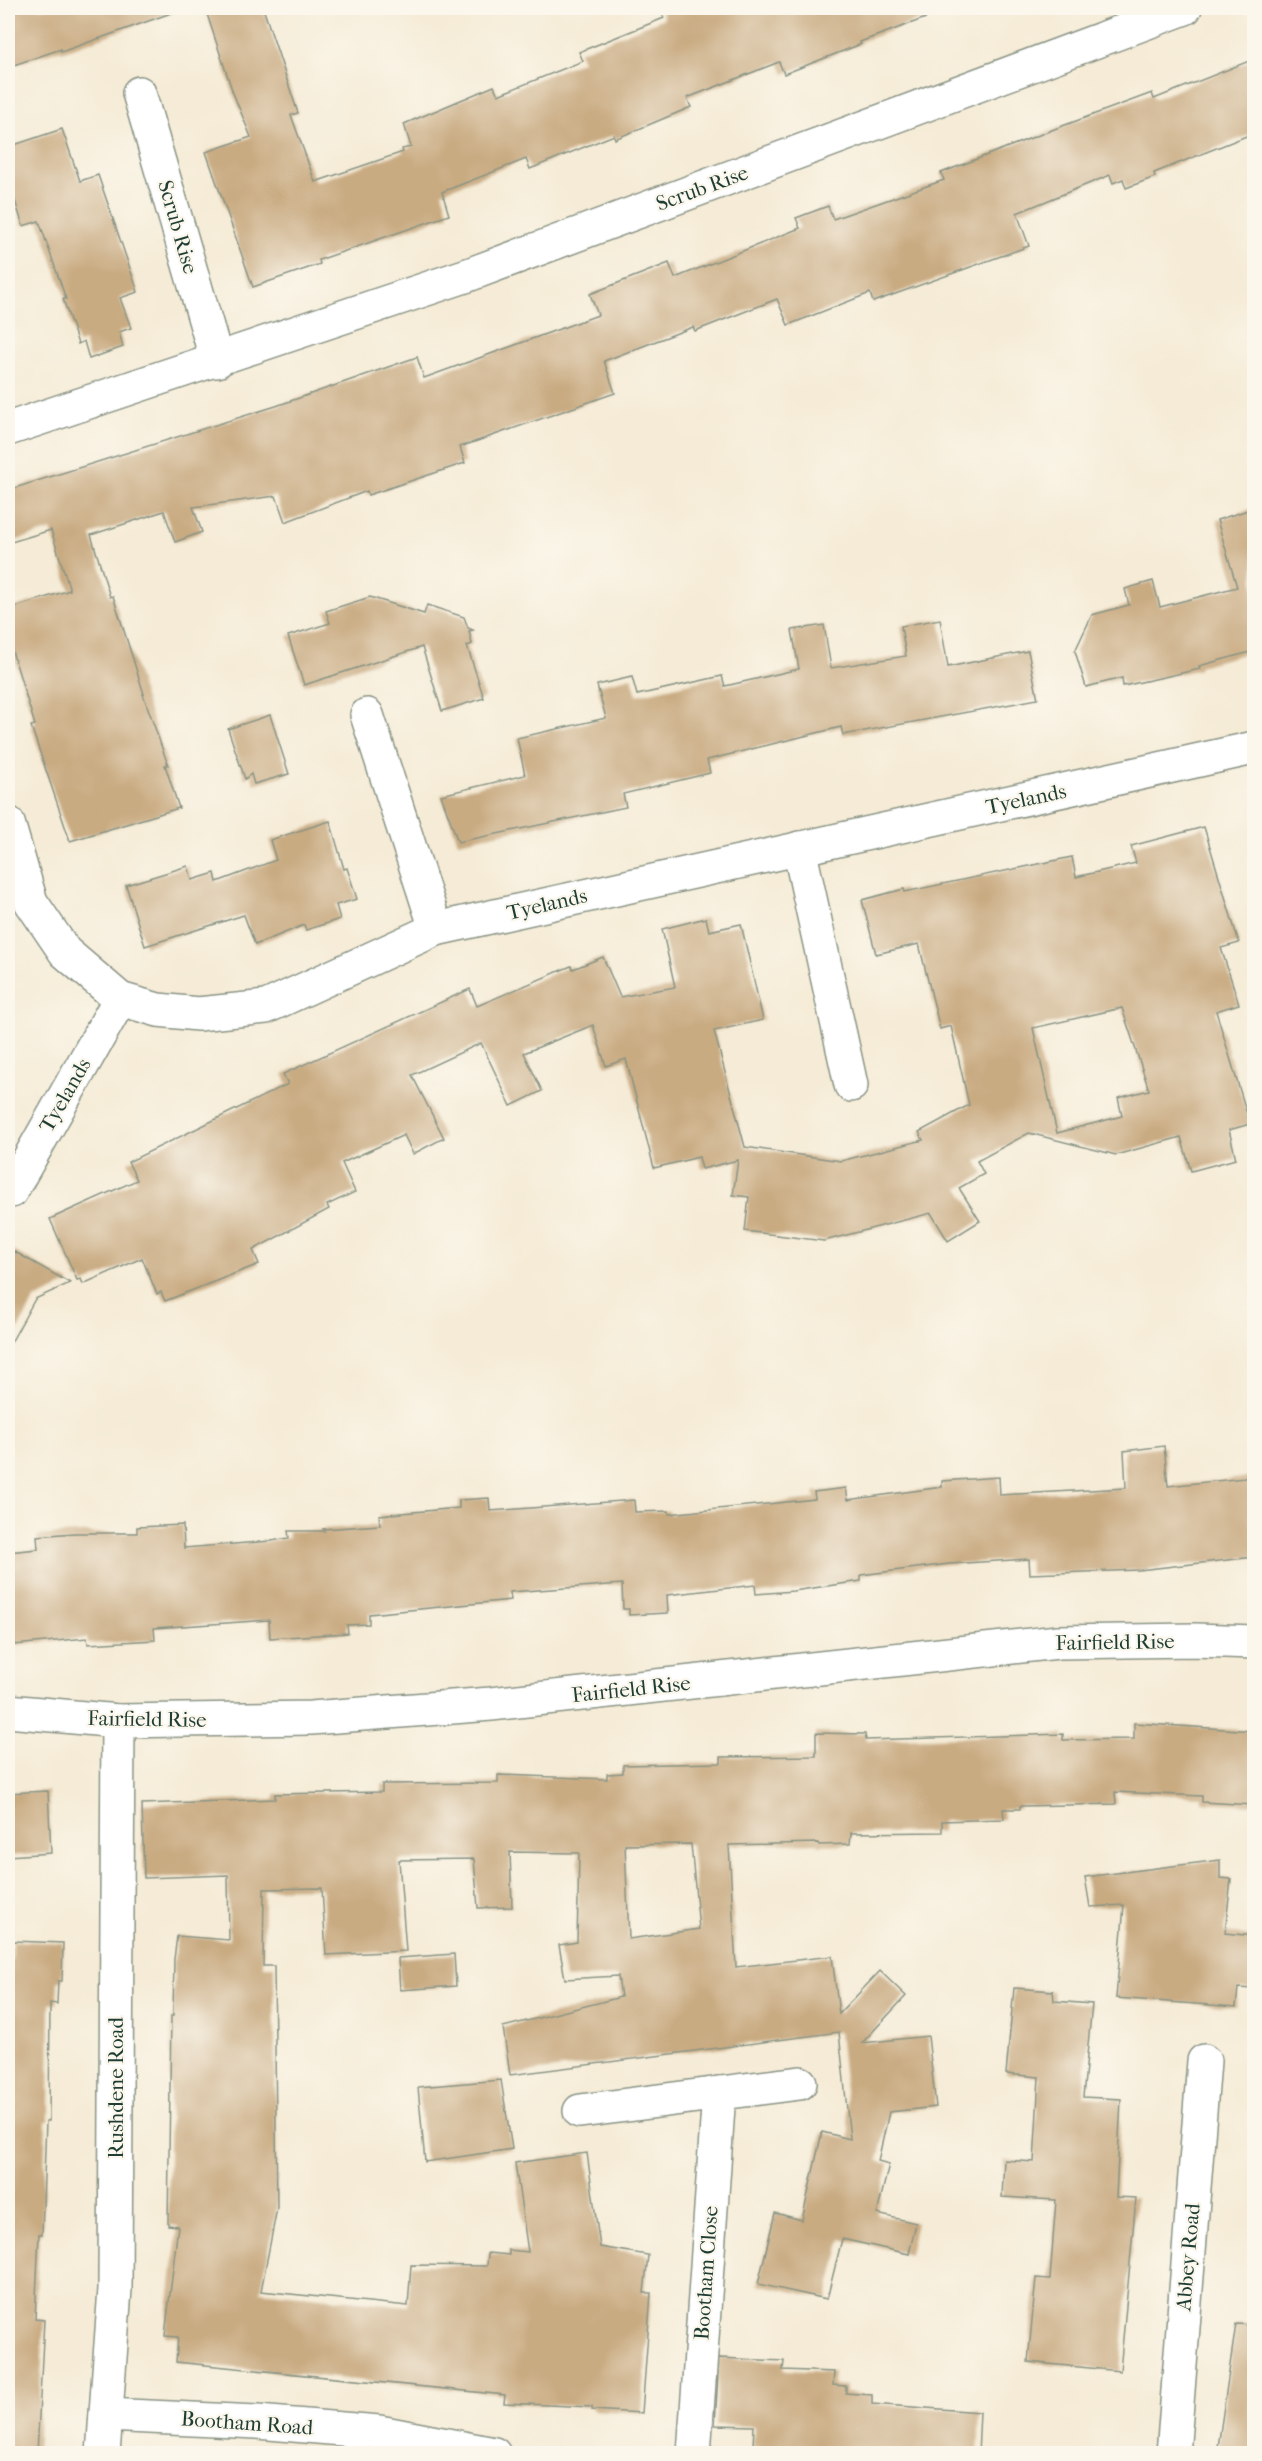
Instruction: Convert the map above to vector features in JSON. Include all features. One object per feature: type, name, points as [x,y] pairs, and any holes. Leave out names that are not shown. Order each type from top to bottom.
[{"type":"street","name":"Scrub Rise","points":[[8,429],[217,361],[468,275],[1185,8]]},
{"type":"street","name":"Scrub Rise","points":[[139,93],[217,361]]},
{"type":"street","points":[[367,715],[436,929]]},
{"type":"street","name":"Tyelands","points":[[8,823],[31,902],[64,952],[120,999],[158,1010],[198,1014],[266,1007],[436,929],[1254,750]]},
{"type":"street","points":[[799,848],[851,1084]]},
{"type":"street","name":"Tyelands","points":[[11,1191],[120,999]]},
{"type":"street","name":"Fairfield Rise","points":[[8,1711],[118,1721],[310,1718],[491,1704],[1058,1642],[1195,1640],[1254,1642]]},
{"type":"street","name":"Rushdene Road","points":[[103,2454],[115,2289],[118,1721]]},
{"type":"street","name":"Abbey Road","points":[[1173,2454],[1204,2061]]},
{"type":"street","points":[[580,2110],[800,2083]]},
{"type":"street","name":"Bootham Close","points":[[694,2454],[719,2093]]},
{"type":"street","name":"Bootham Road","points":[[106,2415],[257,2422],[379,2432],[494,2454]]},
{"type":"building","points":[[20,8],[173,8],[174,12],[61,52],[61,49],[8,67],[8,12]]},
{"type":"building","points":[[205,8],[263,8],[298,113],[291,115],[315,182],[403,152],[402,149],[411,147],[404,124],[494,86],[498,95],[583,61],[579,52],[664,18],[660,8],[945,8],[945,11],[860,42],[861,44],[784,74],[779,62],[687,98],[691,107],[615,139],[614,135],[530,169],[526,159],[442,192],[449,215],[319,260],[320,264],[253,287],[206,152],[251,137],[233,93]]},
{"type":"building","points":[[1254,59],[1254,133],[1154,173],[1155,177],[1126,188],[1123,179],[1113,183],[1110,175],[1017,213],[1029,246],[873,302],[870,293],[788,325],[777,299],[695,331],[693,327],[604,361],[615,393],[460,447],[465,463],[368,495],[367,491],[285,522],[276,496],[193,507],[202,532],[175,542],[164,511],[91,535],[168,765],[165,765],[179,808],[70,841],[31,726],[35,725],[8,638],[8,609],[70,590],[51,530],[8,543],[8,490],[276,406],[417,357],[424,378],[598,315],[590,294],[669,263],[675,278],[800,228],[796,218],[828,206],[833,219],[944,180],[941,173],[1057,128],[1152,93],[1154,99]]},
{"type":"building","points":[[62,129],[80,181],[98,175],[138,292],[120,298],[131,328],[119,332],[123,347],[89,359],[84,341],[78,344],[63,299],[66,299],[39,221],[23,226],[8,178],[8,147]]},
{"type":"building","points":[[1254,508],[1254,651],[1199,666],[1200,669],[1123,686],[1122,678],[1086,687],[1075,651],[1092,615],[1129,605],[1125,589],[1153,581],[1160,607],[1237,587],[1217,520]]},
{"type":"building","points":[[370,597],[424,614],[427,605],[464,617],[468,628],[473,630],[469,631],[472,644],[467,646],[484,698],[442,711],[422,647],[304,685],[288,636],[330,623],[326,611]]},
{"type":"building","points":[[940,619],[948,667],[1028,651],[1038,699],[843,735],[841,727],[707,760],[710,773],[623,794],[626,807],[458,842],[441,795],[525,775],[517,738],[606,718],[597,685],[632,677],[637,695],[722,676],[725,686],[799,669],[792,630],[824,625],[831,668],[906,656],[901,626]]},
{"type":"building","points":[[270,715],[289,774],[254,784],[251,774],[245,779],[228,729]]},
{"type":"building","points":[[330,821],[344,869],[347,868],[357,899],[336,905],[340,919],[306,930],[304,925],[255,945],[244,915],[145,946],[126,885],[188,866],[192,880],[215,873],[217,882],[276,860],[270,840]]},
{"type":"building","points":[[1204,827],[1239,943],[1221,948],[1239,1004],[1216,1011],[1250,1124],[1229,1130],[1236,1159],[1191,1171],[1181,1137],[1116,1155],[1029,1133],[977,1161],[984,1174],[959,1188],[980,1221],[948,1241],[931,1213],[824,1241],[745,1231],[749,1197],[733,1195],[738,1160],[702,1169],[699,1157],[654,1168],[626,1059],[606,1066],[593,1025],[524,1053],[542,1091],[511,1106],[481,1043],[412,1075],[444,1138],[413,1154],[404,1135],[342,1163],[355,1192],[327,1205],[329,1209],[253,1250],[259,1264],[165,1301],[161,1292],[157,1294],[142,1258],[83,1284],[81,1279],[77,1280],[50,1219],[137,1180],[128,1162],[288,1084],[283,1074],[470,989],[477,1006],[571,966],[573,969],[603,957],[620,997],[675,987],[662,929],[706,918],[709,931],[741,924],[763,1020],[714,1031],[745,1147],[841,1161],[923,1140],[919,1132],[969,1105],[951,1026],[940,1029],[919,944],[876,954],[862,900],[904,889],[905,892],[1072,857],[1076,877],[1136,863],[1131,846]],"holes":[[[1122,1008],[1149,1090],[1118,1098],[1122,1116],[1057,1133],[1033,1028]]]},
{"type":"building","points":[[8,1248],[70,1283],[35,1299],[8,1348]]},
{"type":"building","points":[[1164,1446],[1168,1486],[1254,1477],[1254,1557],[1139,1570],[1030,1574],[1029,1559],[949,1564],[861,1575],[861,1581],[793,1591],[756,1594],[755,1585],[667,1595],[668,1613],[629,1615],[629,1609],[623,1609],[622,1584],[510,1592],[511,1600],[369,1614],[369,1624],[347,1625],[348,1633],[270,1638],[269,1620],[154,1628],[155,1640],[88,1644],[87,1638],[14,1645],[12,1623],[8,1623],[8,1552],[38,1549],[37,1536],[75,1533],[137,1533],[137,1527],[183,1525],[184,1548],[271,1541],[289,1538],[288,1531],[324,1531],[323,1529],[380,1525],[379,1515],[459,1508],[459,1500],[489,1498],[490,1511],[634,1500],[635,1512],[669,1511],[669,1514],[815,1499],[814,1492],[846,1488],[848,1500],[942,1487],[942,1481],[999,1477],[1000,1495],[1126,1488],[1124,1451]]},
{"type":"building","points":[[1134,1723],[1254,1731],[1254,1805],[1202,1802],[1202,1796],[1115,1792],[1116,1804],[1020,1806],[1020,1809],[1003,1809],[1004,1819],[942,1821],[942,1832],[851,1833],[850,1844],[729,1845],[736,1967],[832,1956],[839,2014],[880,1971],[906,1996],[862,2043],[928,2036],[936,2107],[889,2112],[878,2161],[889,2164],[877,2214],[916,2223],[909,2254],[842,2239],[827,2299],[758,2284],[775,2213],[802,2220],[822,2132],[850,2139],[839,2032],[510,2075],[503,2027],[621,1997],[618,1976],[565,1979],[559,1945],[577,1942],[579,1853],[510,1852],[512,1907],[478,1908],[474,1859],[399,1860],[406,1951],[326,1955],[322,1888],[264,1889],[263,1966],[274,1966],[277,2208],[261,2291],[408,2306],[411,2265],[487,2266],[488,2253],[509,2255],[509,2250],[528,2252],[515,2163],[587,2153],[600,2247],[648,2255],[644,2293],[651,2293],[642,2413],[592,2410],[592,2407],[504,2403],[505,2395],[176,2362],[178,2337],[165,2336],[178,2226],[168,2225],[174,1959],[177,1936],[229,1940],[228,1875],[144,1878],[142,1804],[275,1799],[275,1794],[382,1792],[382,1784],[498,1783],[498,1775],[607,1779],[607,1774],[623,1773],[623,1765],[721,1763],[721,1757],[816,1756],[816,1733],[865,1734],[866,1740],[1063,1734],[1063,1740],[1134,1739]],"holes":[[[691,1844],[699,1929],[629,1939],[625,1845]]]},
{"type":"building","points":[[48,1791],[51,1853],[8,1856],[8,1793]]},
{"type":"building","points":[[1220,1860],[1220,1878],[1231,1879],[1225,1933],[1254,1936],[1254,1989],[1238,1988],[1236,2007],[1116,1998],[1124,1905],[1090,1907],[1085,1877]]},
{"type":"building","points":[[13,1941],[63,1943],[62,1981],[58,1981],[57,2004],[50,2003],[49,2121],[46,2121],[42,2234],[39,2234],[35,2319],[44,2320],[37,2454],[8,2454],[8,1962],[12,1962]]},
{"type":"building","points":[[454,1954],[456,1986],[400,1990],[398,1958]]},
{"type":"building","points":[[1014,1988],[1053,1991],[1054,2001],[1092,2004],[1083,2097],[1121,2099],[1116,2197],[1136,2198],[1120,2371],[1028,2362],[1036,2278],[1050,2279],[1056,2200],[1002,2197],[1004,2160],[1034,2162],[1039,2077],[1006,2074]]},
{"type":"building","points":[[501,2080],[512,2149],[425,2162],[418,2087]]},
{"type":"building","points":[[1236,2324],[1254,2325],[1254,2454],[1217,2454]]},
{"type":"building","points":[[719,2358],[784,2361],[783,2370],[834,2372],[833,2385],[846,2386],[846,2393],[872,2395],[872,2404],[980,2412],[978,2454],[787,2454],[787,2450],[753,2448],[754,2426],[715,2425]]}]
